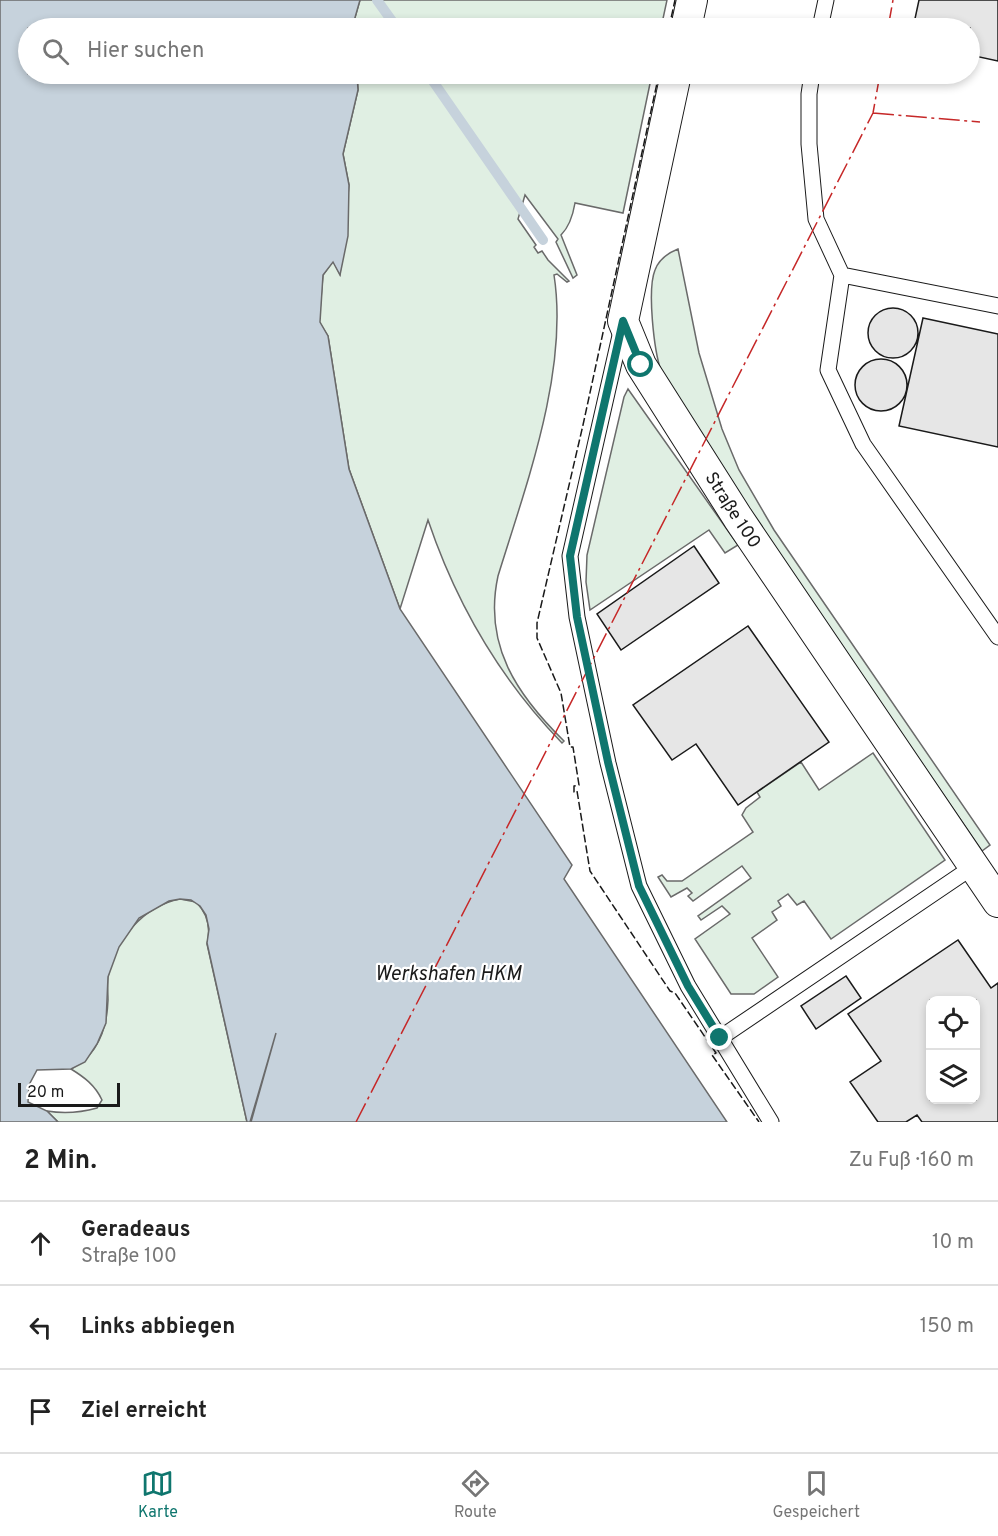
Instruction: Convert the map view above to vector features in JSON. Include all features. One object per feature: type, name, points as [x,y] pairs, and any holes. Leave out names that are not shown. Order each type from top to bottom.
[{"type":"street","points":[[688,18],[692,0]]},
{"type":"street","points":[[623,321],[674,84]]},
{"type":"street","name":"Straße 100","points":[[623,321],[641,365],[738,518],[998,902]]},
{"type":"lane","points":[[822,18],[826,0]]},
{"type":"lane","points":[[810,84],[809,144],[816,219],[842,276],[828,370],[863,444],[998,637]]},
{"type":"lane","points":[[842,276],[998,306]]},
{"type":"lane","points":[[623,321],[570,556],[577,617],[608,762],[639,886],[688,986],[771,1122]]},
{"type":"lane","points":[[720,1038],[974,866]]},
{"type":"green space","points":[[360,0],[667,0],[663,18],[355,18]]},
{"type":"green space","points":[[358,84],[650,84],[623,213],[575,203],[571,220],[561,235],[577,275],[573,278],[556,242],[558,239],[525,195],[518,219],[536,245],[534,247],[538,253],[542,251],[569,281],[567,282],[557,274],[554,275],[557,312],[556,350],[550,388],[532,466],[498,576],[495,624],[508,667],[519,687],[547,724],[564,741],[562,743],[519,693],[483,639],[452,581],[428,520],[400,609],[349,469],[328,336],[319,322],[323,275],[333,261],[340,274],[349,185],[343,154]]},
{"type":"green space","points":[[678,249],[699,353],[722,429],[739,470],[774,530],[990,845],[982,851],[674,401],[658,361],[652,320],[652,291],[655,270],[659,263]]},
{"type":"green space","points":[[628,389],[738,545],[725,553],[709,530],[590,610],[586,582],[587,555],[624,397]]},
{"type":"green space","points":[[873,753],[945,860],[831,939],[804,901],[797,905],[788,894],[778,901],[781,906],[772,912],[777,920],[752,938],[778,977],[754,994],[731,994],[695,939],[730,914],[722,906],[701,920],[698,916],[751,878],[742,866],[693,901],[688,896],[692,893],[687,888],[671,897],[658,877],[662,875],[667,881],[682,881],[753,832],[742,815],[746,808],[760,797],[757,792],[801,762],[819,790]]},
{"type":"green space","points":[[180,899],[196,902],[207,922],[209,932],[207,944],[247,1122],[58,1122],[47,1111],[66,1113],[84,1111],[97,1108],[102,1100],[89,1082],[71,1069],[88,1057],[103,1031],[107,1011],[108,977],[111,964],[124,938],[132,927],[154,909]]},
{"type":"water","name":"Werkshafen HKM","points":[[0,0],[360,0],[355,18],[18,18],[18,84],[358,84],[343,154],[349,185],[348,236],[340,275],[333,262],[323,275],[320,322],[328,336],[349,469],[400,609],[572,865],[564,879],[727,1122],[251,1122],[276,1033],[250,1122],[247,1122],[207,943],[209,929],[206,915],[200,906],[191,900],[180,899],[169,901],[139,918],[119,947],[108,977],[106,1023],[97,1044],[85,1062],[71,1069],[37,1070],[29,1085],[28,1102],[47,1111],[58,1122],[0,1122]]},
{"type":"building","points":[[919,0],[998,0],[998,61],[980,57],[980,18],[915,18]]},
{"type":"building","points":[[893,308],[907,312],[914,319],[918,333],[914,347],[907,354],[893,358],[879,354],[872,347],[868,333],[872,319],[879,312]]},
{"type":"building","points":[[923,318],[998,334],[998,447],[899,426]]},
{"type":"building","points":[[876,359],[886,359],[900,366],[907,385],[900,404],[886,411],[876,411],[866,407],[859,400],[855,390],[855,380],[859,370],[866,363]]},
{"type":"building","points":[[694,546],[719,583],[621,650],[597,614]]},
{"type":"building","points":[[748,626],[829,742],[738,805],[696,744],[672,760],[633,705]]},
{"type":"building","points":[[958,940],[991,988],[998,983],[998,1122],[922,1122],[917,1115],[906,1122],[878,1122],[850,1082],[881,1061],[848,1014]]},
{"type":"building","points":[[846,976],[861,998],[816,1029],[801,1006]]},
{"type":"waterway","points":[[377,0],[390,18]]},
{"type":"waterway","points":[[435,84],[543,240]]},
{"type":"fence","points":[[671,18],[675,0]]},
{"type":"fence","points":[[657,84],[583,425],[537,623],[537,638],[561,693],[570,747],[573,747],[579,785],[574,786],[574,792],[577,791],[590,871],[670,991],[675,993],[716,1053],[712,1055],[759,1122]]},
{"type":"power","points":[[890,18],[893,0]]},
{"type":"power","points":[[356,1122],[873,113],[878,84]]},
{"type":"power","points":[[873,113],[980,122]]},
{"type":"route","points":[[641,365],[623,321],[570,556],[577,617],[608,762],[639,886],[688,986],[720,1038]]}]
